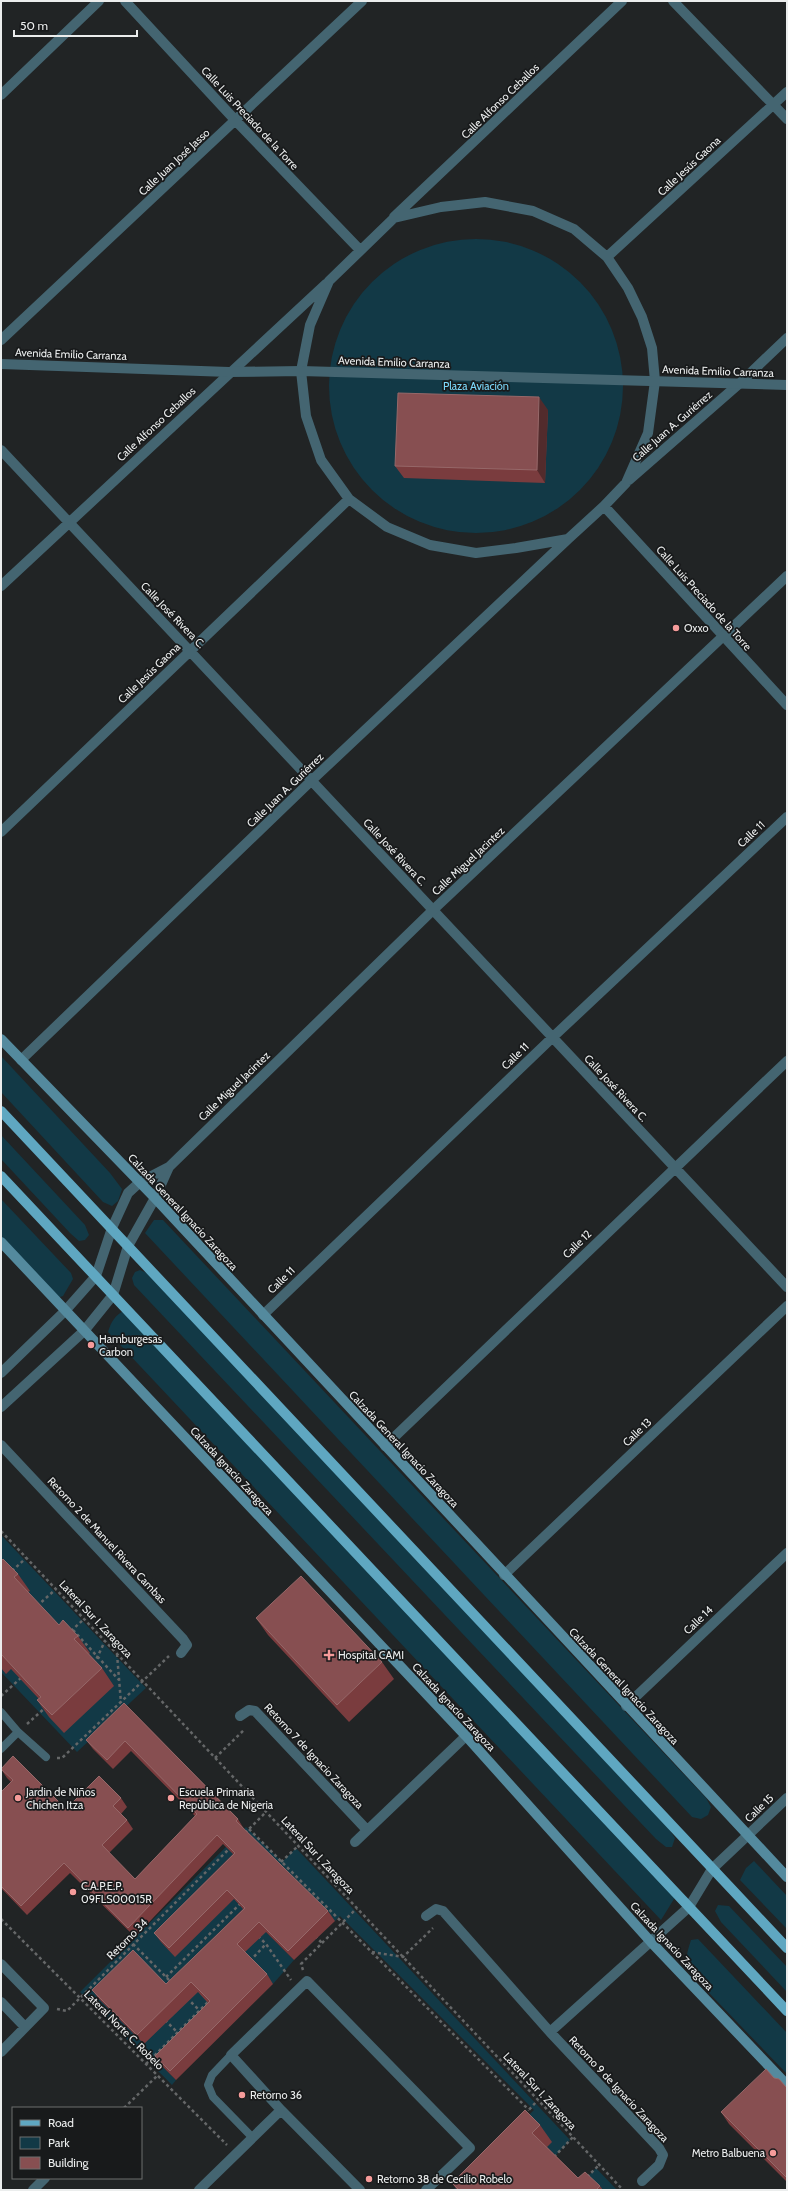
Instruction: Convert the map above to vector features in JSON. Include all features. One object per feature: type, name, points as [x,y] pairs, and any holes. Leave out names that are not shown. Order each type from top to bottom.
[{"type":"main road","name":"Calzada General Ignacio Zaragoza","points":[[1,1039],[140,1182],[504,1575],[787,1877]]},
{"type":"main road","points":[[1,1112],[112,1228],[787,1948]]},
{"type":"main road","points":[[1,1176],[787,2011]]},
{"type":"main road","name":"Calzada Ignacio Zaragoza","points":[[1,1242],[466,1736],[651,1942],[787,2085]]},
{"type":"street","points":[[1,95],[99,1]]},
{"type":"street","name":"Calle Luis Preciado de la Torre","points":[[125,1],[236,121],[360,250]]},
{"type":"street","name":"Calle Juan José Jasso","points":[[1,340],[236,121],[362,1]]},
{"type":"street","name":"Calle Alfonso Ceballos","points":[[1,586],[329,280],[622,1]]},
{"type":"street","points":[[673,1],[787,119]]},
{"type":"street","name":"Calle Jesús Gaona","points":[[607,257],[787,92]]},
{"type":"street","points":[[394,218],[441,207],[485,202],[533,211],[574,229],[607,257],[628,288],[642,317],[652,348],[655,381],[648,433],[626,483]]},
{"type":"street","points":[[329,280],[310,325],[301,372],[306,416],[321,460],[349,499],[388,526],[430,545],[476,553],[568,539]]},
{"type":"street","name":"Calle Juan A. Guriérrez","points":[[21,1060],[311,781],[604,506],[626,483],[740,383],[787,338]]},
{"type":"street","name":"Avenida Emilio Carranza","points":[[1,364],[229,372],[301,372],[787,385]]},
{"type":"street","name":"Calle José Rivera C.","points":[[1,450],[787,1288]]},
{"type":"street","name":"Calle Jesús Gaona","points":[[1,832],[349,499]]},
{"type":"street","name":"Calle Luis Preciado de la Torre","points":[[604,506],[787,705]]},
{"type":"street","name":"Calle Miguel Jacintez","points":[[96,1276],[112,1228],[128,1193],[140,1182],[168,1167],[433,910],[787,576]]},
{"type":"street","name":"Calle 11","points":[[262,1315],[553,1037],[787,817]]},
{"type":"street","name":"Calle 12","points":[[385,1446],[787,1061]]},
{"type":"street","name":"Calle Miguel Jacintez","points":[[113,1295],[128,1246],[155,1198],[168,1167]]},
{"type":"street","points":[[1,1373],[65,1311],[96,1276]]},
{"type":"street","points":[[1,1407],[84,1331],[113,1295]]},
{"type":"street","name":"Calle 13","points":[[504,1575],[787,1306]]},
{"type":"street","name":"Retorno 2 de Manuel Rivera Cambas","points":[[1,1445],[183,1639],[187,1645],[181,1653]]},
{"type":"street","name":"Calle 14","points":[[626,1706],[787,1553]]},
{"type":"street","name":"Retorno 7 de Ignacio Zaragoza","points":[[240,1716],[249,1710],[255,1712],[367,1830]]},
{"type":"street","points":[[355,1842],[466,1736]]},
{"type":"street","name":"Calle 15","points":[[651,1942],[689,1907],[712,1869],[787,1798]]},
{"type":"street","name":"Retorno 9 de Ignacio Zaragoza","points":[[426,1916],[436,1909],[443,1911],[550,2032],[662,2151],[663,2155],[659,2165],[642,2181]]},
{"type":"street","points":[[550,2032],[651,1942]]},
{"type":"street","points":[[1,1964],[44,2008],[1,2052]]},
{"type":"street","points":[[360,2190],[281,2110],[231,2055],[307,1981],[470,2148],[426,2190]]},
{"type":"street","points":[[1,2002],[25,2027]]},
{"type":"street","points":[[198,2190],[281,2110]]},
{"type":"street","points":[[33,2190],[44,2179]]},
{"type":"lane","points":[[1,1712],[18,1732],[46,1757]]},
{"type":"lane","points":[[1,1749],[18,1732]]},
{"type":"lane","points":[[231,2055],[212,2075],[208,2085],[213,2097],[252,2137]]},
{"type":"path","name":"Lateral Sur I. Zaragoza","points":[[1,1531],[623,2190]]},
{"type":"path","points":[[11,1572],[26,1558]]},
{"type":"path","points":[[34,1609],[56,1589]]},
{"type":"path","points":[[67,1635],[84,1619]]},
{"type":"path","points":[[73,1630],[119,1680]]},
{"type":"path","points":[[94,1665],[105,1641]]},
{"type":"path","points":[[46,1757],[62,1758],[176,1649],[181,1653]]},
{"type":"path","points":[[117,1654],[121,1703]]},
{"type":"path","points":[[1,1696],[23,1676]]},
{"type":"path","points":[[18,1732],[47,1706]]},
{"type":"path","points":[[215,1758],[252,1722],[240,1716]]},
{"type":"path","points":[[244,1835],[266,1812]]},
{"type":"path","name":"Lateral Sur I. Zaragoza","points":[[249,1829],[529,2110]]},
{"type":"path","name":"Retorno 34","points":[[44,2008],[67,2011],[232,1846]]},
{"type":"path","points":[[277,1867],[298,1846]]},
{"type":"path","points":[[166,1978],[244,1900]]},
{"type":"path","points":[[307,1981],[301,1964],[357,1908]]},
{"type":"path","points":[[233,1911],[238,1916]]},
{"type":"path","points":[[371,1952],[403,1957],[438,1922],[426,1916]]},
{"type":"path","name":"Lateral Norte C. Robelo","points":[[1,1919],[236,2153]]},
{"type":"path","points":[[311,1932],[322,1943]]},
{"type":"path","points":[[255,1933],[266,1944],[298,1990]]},
{"type":"path","points":[[133,1944],[172,1983]]},
{"type":"path","points":[[244,1966],[266,1944]]},
{"type":"path","points":[[111,1966],[116,1972]]},
{"type":"path","points":[[183,1994],[200,2011]]},
{"type":"path","points":[[146,2064],[211,2000]]},
{"type":"path","points":[[161,2016],[178,2033]]},
{"type":"path","points":[[125,2107],[158,2075]]},
{"type":"path","points":[[524,2115],[538,2100]]},
{"type":"path","points":[[550,2161],[573,2137]]},
{"type":"path","points":[[586,2178],[599,2165]]},
{"type":"green space","name":"Plaza Aviación","points":[[476,239],[505,242],[532,250],[558,264],[580,282],[598,304],[612,330],[620,357],[623,386],[620,415],[612,442],[598,468],[580,490],[558,508],[532,522],[505,530],[476,533],[447,530],[420,522],[394,508],[372,490],[354,468],[340,442],[332,415],[329,386],[332,357],[340,330],[354,304],[372,282],[394,264],[420,250],[447,242]]},
{"type":"green space","points":[[1,1056],[110,1173],[122,1189],[118,1201],[112,1206],[103,1202],[1,1092]]},
{"type":"green space","points":[[1,1135],[85,1225],[89,1235],[85,1240],[79,1241],[70,1233],[1,1159]]},
{"type":"green space","points":[[1,1199],[71,1273],[73,1279],[63,1296],[57,1298],[1,1238]]},
{"type":"green space","points":[[154,1220],[163,1220],[706,1798],[711,1807],[708,1815],[701,1819],[692,1817],[145,1233]]},
{"type":"green space","points":[[140,1270],[149,1274],[669,1829],[675,1838],[672,1847],[666,1847],[656,1839],[134,1285],[132,1278],[135,1272]]},
{"type":"green space","points":[[125,1310],[673,1890],[674,1899],[661,1920],[108,1332],[114,1319]]},
{"type":"green space","points":[[1,1535],[146,1688],[77,1752],[1,1672]]},
{"type":"green space","points":[[246,1827],[282,1862],[296,1848],[570,2140],[555,2156],[581,2183],[596,2168],[617,2190],[453,2190],[534,2110],[340,1916],[335,1921],[290,1876],[278,1888],[322,1933],[307,1948],[250,1916],[294,1960],[273,1984],[259,1969],[161,2065],[176,2080],[172,2085],[80,1992]]},
{"type":"green space","points":[[754,1861],[787,1896],[787,1929],[740,1880],[746,1868]]},
{"type":"green space","points":[[718,1905],[729,1906],[787,1967],[787,1992],[721,1922],[715,1911]]},
{"type":"green space","points":[[698,1939],[787,2033],[787,2074],[688,1971],[687,1959],[691,1940]]},
{"type":"building","points":[[398,393],[539,397],[537,470],[395,466]]},
{"type":"building","points":[[3,1559],[18,1574],[14,1577],[59,1625],[63,1620],[78,1636],[74,1639],[102,1668],[52,1715],[37,1700],[41,1697],[1,1654],[1,1561]]},
{"type":"building","name":"Hospital CAMI","points":[[301,1576],[382,1662],[337,1705],[256,1618]]},
{"type":"building","points":[[124,1703],[238,1819],[236,1821],[328,1911],[288,1951],[259,1922],[237,1944],[267,1974],[170,2071],[155,2056],[210,2001],[191,1982],[137,2035],[92,1990],[133,1950],[166,1984],[245,1908],[227,1890],[169,1948],[154,1933],[235,1853],[217,1835],[128,1928],[64,1863],[21,1906],[1,1886],[1,1792],[13,1780],[1,1769],[13,1756],[66,1809],[99,1776],[121,1798],[113,1806],[127,1820],[102,1845],[135,1879],[197,1814],[125,1741],[107,1760],[86,1740]]},
{"type":"building","name":"Metro Balbuena","points":[[766,2069],[774,2078],[779,2079],[787,2088],[787,2178],[721,2112]]},
{"type":"building","points":[[525,2110],[540,2125],[532,2133],[578,2178],[585,2172],[600,2186],[596,2190],[459,2190],[452,2183]]},
{"type":"place","name":"Oxxo","points":[[676,628]]},
{"type":"place","name":"Hamburgesas Carbon","points":[[91,1345]]},
{"type":"place","name":"Hospital CAMI","points":[[329,1655]]},
{"type":"place","name":"Jardin de Niños Chichen Itza","points":[[18,1798]]},
{"type":"place","name":"Escuela Primaria Repùblica de Nigeria","points":[[171,1798]]},
{"type":"place","name":"C.A.P.E.P. 09FLS00015R","points":[[73,1892]]},
{"type":"place","name":"Retorno 36","points":[[242,2095]]},
{"type":"place","name":"Metro Balbuena","points":[[773,2153]]},
{"type":"place","name":"Retorno 38 de Cecilio Robelo","points":[[369,2179]]}]
